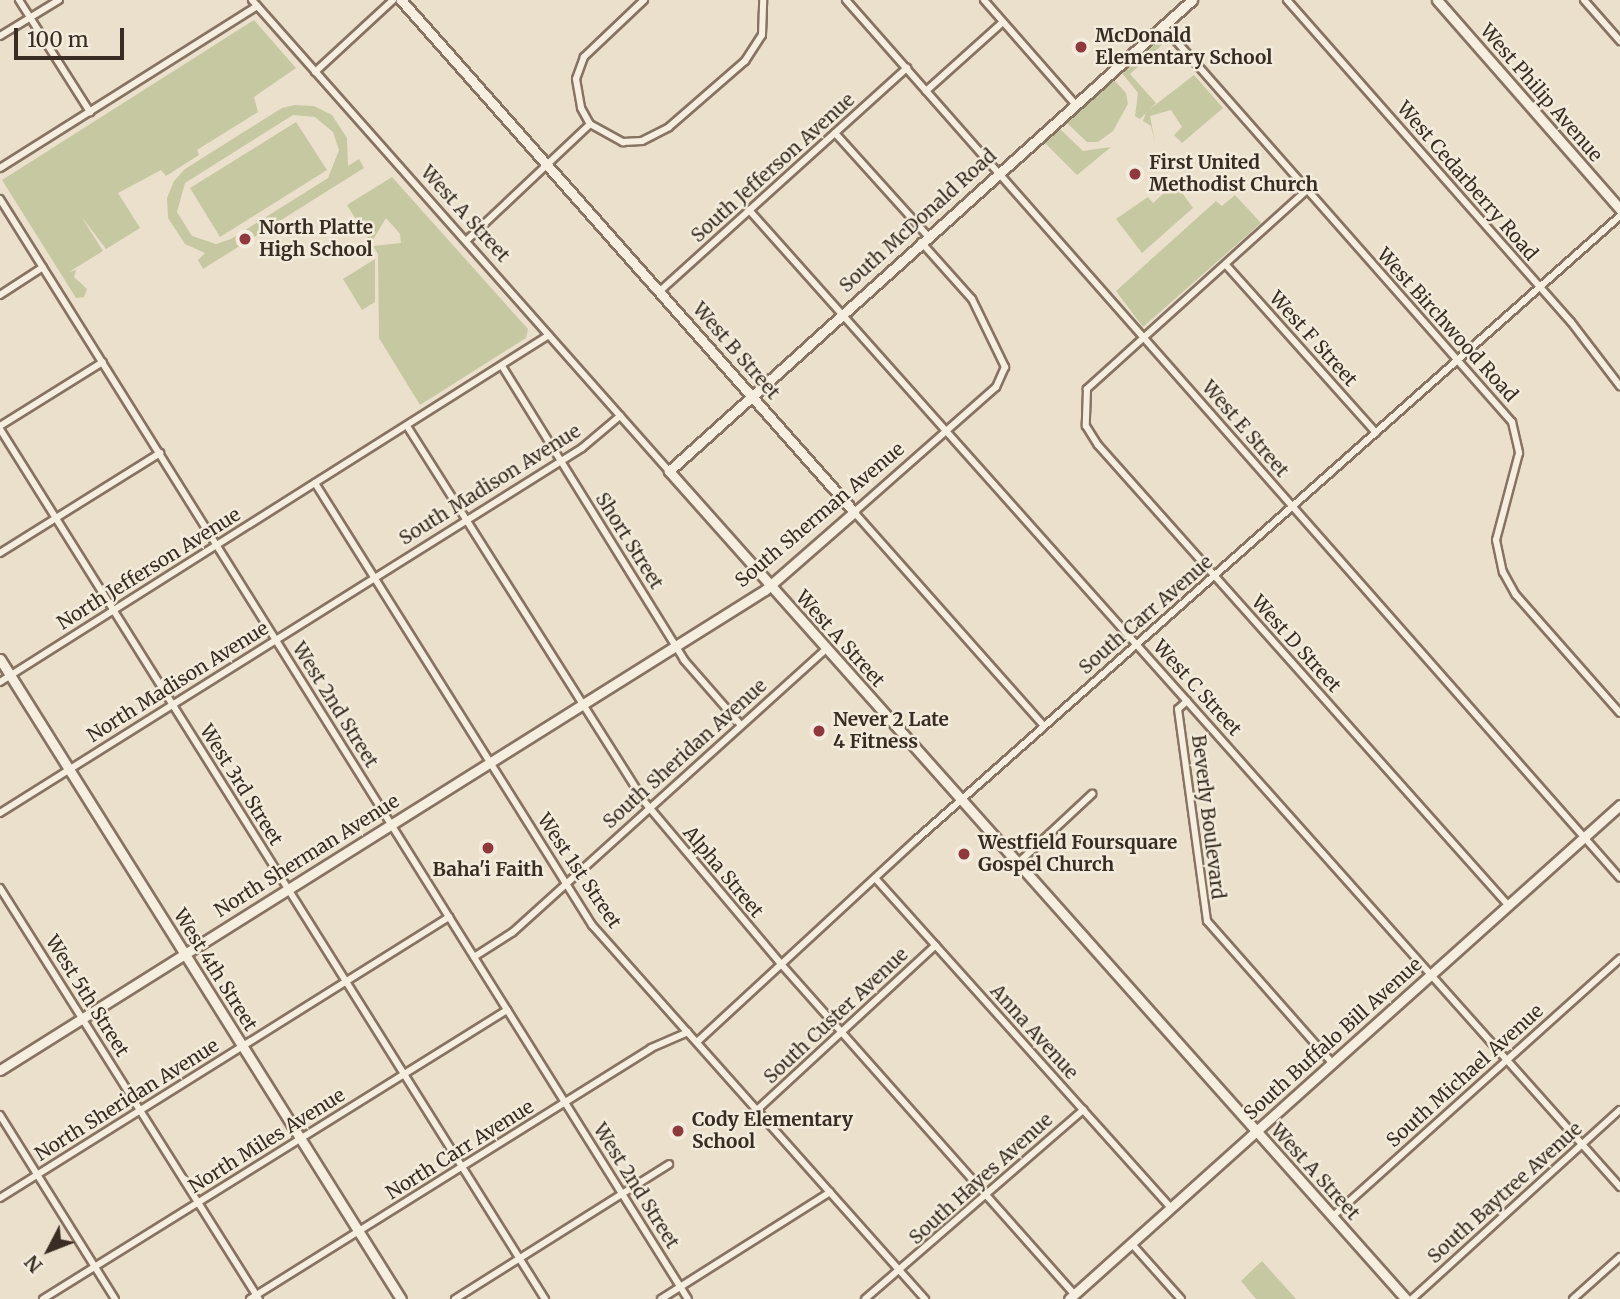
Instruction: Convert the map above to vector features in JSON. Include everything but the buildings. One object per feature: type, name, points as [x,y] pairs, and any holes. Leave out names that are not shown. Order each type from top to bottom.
[{"type":"street","points":[[19,0],[90,112]]},
{"type":"street","points":[[0,36],[59,0]]},
{"type":"street","name":"West A Street","points":[[252,0],[1406,1299]]},
{"type":"street","points":[[315,72],[393,0]]},
{"type":"street","name":"West B Street","points":[[401,0],[1044,726]]},
{"type":"street","points":[[644,0],[593,46],[579,69],[576,93],[590,124],[623,142],[642,141],[669,127],[753,50],[765,23],[763,0]]},
{"type":"street","name":"West E Street","points":[[846,0],[1620,878]]},
{"type":"street","points":[[984,0],[1075,104]]},
{"type":"street","name":"South McDonald Road","points":[[669,471],[924,238],[1192,0]]},
{"type":"street","name":"West Cedarberry Road","points":[[1287,0],[1540,287],[1620,386]]},
{"type":"street","name":"West Philip Avenue","points":[[1437,0],[1620,209]]},
{"type":"street","points":[[1584,0],[1620,41]]},
{"type":"street","points":[[0,168],[257,6]]},
{"type":"street","points":[[926,90],[1003,22]]},
{"type":"street","name":"West Birchwood Road","points":[[1163,26],[1512,422],[1519,453],[1496,540],[1503,572],[1516,595],[1620,713]]},
{"type":"street","name":"South Jefferson Avenue","points":[[660,291],[907,68]]},
{"type":"street","points":[[466,241],[590,124]]},
{"type":"street","points":[[835,133],[924,238]]},
{"type":"street","points":[[1144,338],[1307,190]]},
{"type":"street","name":"West 2nd Street","points":[[0,199],[688,1299]]},
{"type":"street","name":"West C Street","points":[[749,210],[1620,1187]]},
{"type":"street","name":"South Carr Avenue","points":[[697,1041],[1044,726],[1620,216]]},
{"type":"street","name":"South Sherman Avenue","points":[[490,762],[770,586],[996,387],[1005,367],[1003,360],[972,299],[924,238]]},
{"type":"street","name":"West F Street","points":[[1226,265],[1376,433]]},
{"type":"street","points":[[0,295],[43,267]]},
{"type":"street","points":[[315,483],[549,335]]},
{"type":"street","name":"West D Street","points":[[1144,338],[1083,393],[1088,433],[1508,905]]},
{"type":"street","points":[[0,427],[103,362]]},
{"type":"street","name":"Short Street","points":[[502,366],[676,646],[740,724]]},
{"type":"street","name":"South Madison Avenue","points":[[374,577],[560,460],[620,416]]},
{"type":"street","name":"Alpha Street","points":[[407,426],[649,808],[781,964],[986,1195],[1072,1297]]},
{"type":"street","name":"West 3rd Street","points":[[0,427],[545,1299]]},
{"type":"street","points":[[0,553],[160,453]]},
{"type":"street","name":"North Jefferson Avenue","points":[[0,682],[315,483]]},
{"type":"street","name":"West 1st Street","points":[[315,483],[592,925],[925,1299]]},
{"type":"street","name":"North Madison Avenue","points":[[0,813],[374,577]]},
{"type":"street","name":"South Sheridan Avenue","points":[[566,884],[826,649]]},
{"type":"street","name":"West 4th Street","points":[[0,659],[401,1299]]},
{"type":"street","name":"Beverly Boulevard","points":[[1187,701],[1178,709],[1207,921],[1332,1063]]},
{"type":"street","name":"North Sherman Avenue","points":[[0,1070],[490,762]]},
{"type":"street","points":[[1017,864],[1092,794]]},
{"type":"street","name":"South Buffalo Bill Avenue","points":[[1072,1297],[1620,805]]},
{"type":"street","name":"Anna Avenue","points":[[875,878],[1171,1208]]},
{"type":"street","points":[[474,957],[513,932],[566,884]]},
{"type":"street","name":"West 5th Street","points":[[0,888],[255,1298]]},
{"type":"street","name":"North Sheridan Avenue","points":[[0,1198],[449,917]]},
{"type":"street","name":"South Custer Avenue","points":[[757,1110],[936,945]]},
{"type":"street","name":"South Michael Avenue","points":[[1332,1217],[1620,959]]},
{"type":"street","name":"North Miles Avenue","points":[[43,1299],[507,1010]]},
{"type":"street","name":"North Carr Avenue","points":[[255,1298],[651,1048],[688,1032]]},
{"type":"street","name":"South Baytree Avenue","points":[[1412,1299],[1620,1110]]},
{"type":"street","name":"South Hayes Avenue","points":[[865,1299],[901,1272],[1083,1111]]},
{"type":"street","points":[[0,1115],[115,1299]]},
{"type":"street","points":[[455,1299],[669,1164]]},
{"type":"street","points":[[662,1299],[830,1192]]},
{"type":"street","points":[[1131,1244],[1181,1299]]},
{"type":"street","points":[[1573,1299],[1620,1257]]},
{"type":"green space","points":[[254,20],[296,68],[254,97],[258,112],[197,150],[199,155],[166,176],[161,170],[118,193],[140,228],[106,249],[81,216],[103,251],[69,272],[76,270],[74,277],[87,289],[84,297],[76,298],[2,180]]},
{"type":"green space","points":[[1160,40],[1165,42],[1130,74],[1156,103],[1140,119],[1135,116],[1138,93],[1122,73]]},
{"type":"green space","points":[[1194,75],[1223,108],[1182,143],[1174,135],[1182,127],[1171,110],[1150,116],[1155,142],[1151,126],[1143,121],[1146,112]]},
{"type":"green space","points":[[1114,80],[1126,93],[1128,104],[1113,131],[1098,142],[1087,142],[1067,123]]},
{"type":"green space","points":[[295,105],[314,106],[332,115],[347,138],[348,166],[359,159],[364,168],[203,269],[198,260],[205,253],[185,244],[168,218],[167,198],[174,181],[185,169],[282,108]],"holes":[[[293,115],[315,117],[333,132],[339,150],[328,178],[231,239],[216,244],[192,236],[177,212],[185,183]]]},
{"type":"green space","points":[[296,122],[327,170],[220,237],[190,188]]},
{"type":"green space","points":[[1060,129],[1083,151],[1111,147],[1077,175],[1045,143]]},
{"type":"green space","points":[[392,177],[528,329],[526,338],[420,405],[379,338],[378,254],[373,246],[401,243],[400,234],[386,218],[371,243],[347,205]]},
{"type":"green space","points":[[1175,183],[1193,208],[1142,253],[1116,219],[1148,197],[1153,203]]},
{"type":"green space","points":[[1235,195],[1261,223],[1143,327],[1116,291],[1216,201],[1222,206]]},
{"type":"green space","points":[[375,259],[375,302],[362,310],[343,279]]},
{"type":"green space","points":[[1262,1261],[1296,1299],[1256,1299],[1241,1281]]},
{"type":"place","name":"McDonald Elementary School","points":[[1081,47]]},
{"type":"place","name":"First United Methodist Church","points":[[1135,174]]},
{"type":"place","name":"North Platte High School","points":[[245,239]]},
{"type":"place","name":"Never 2 Late 4 Fitness","points":[[819,731]]},
{"type":"place","name":"Baha'i Faith","points":[[488,848]]},
{"type":"place","name":"Westfield Foursquare Gospel Church","points":[[964,854]]},
{"type":"place","name":"Cody Elementary School","points":[[678,1131]]}]
